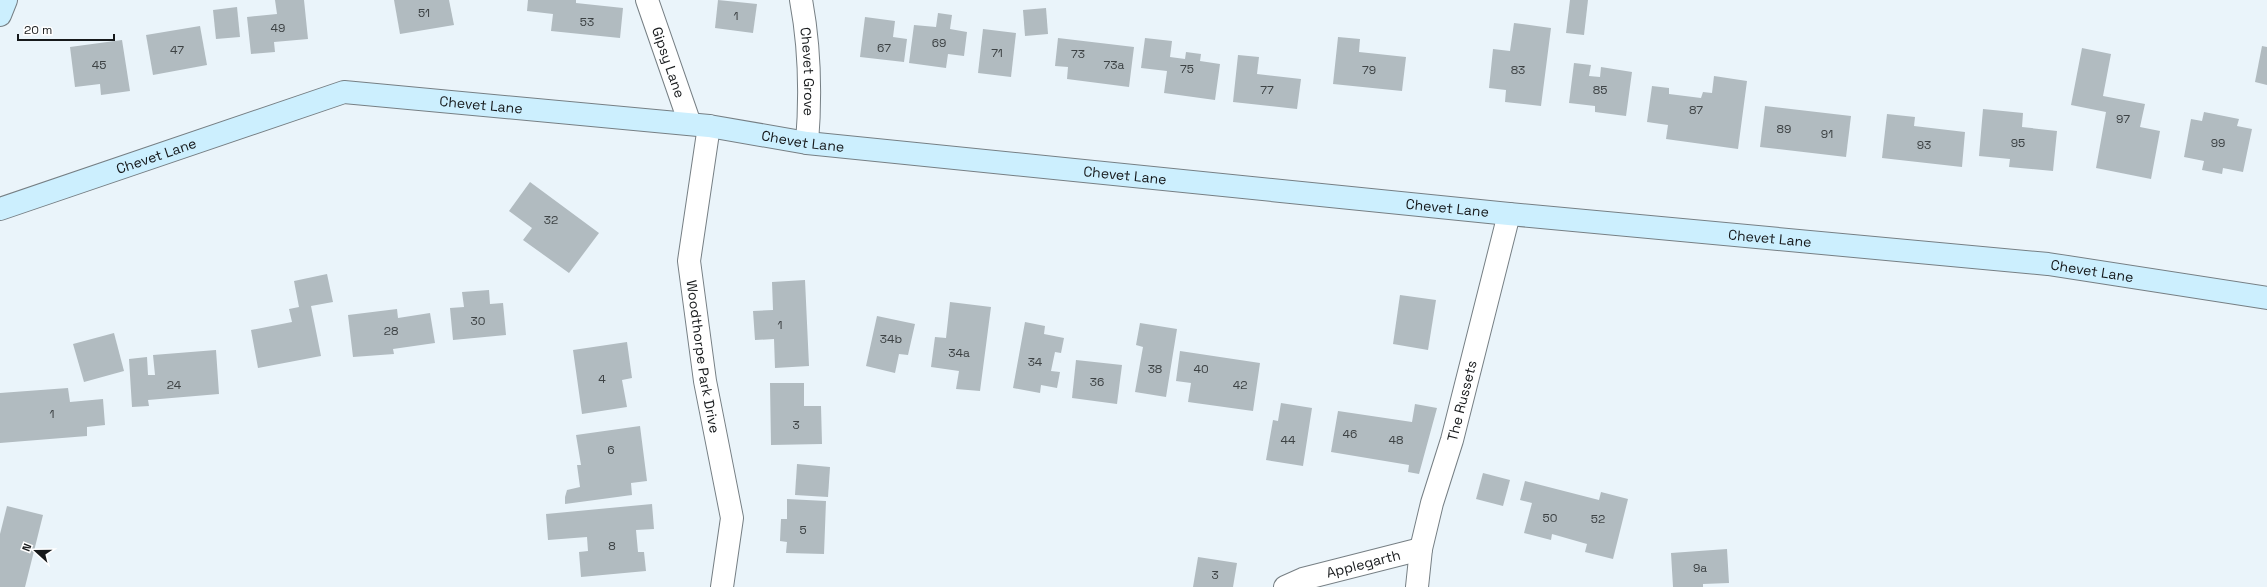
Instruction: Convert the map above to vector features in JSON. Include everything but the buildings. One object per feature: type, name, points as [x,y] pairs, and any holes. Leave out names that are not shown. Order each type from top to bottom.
[{"type":"main road","points":[[0,15],[6,0]]},
{"type":"main road","name":"Chevet Lane","points":[[0,209],[344,92],[700,125],[808,143],[1509,214],[2048,264],[2267,298]]},
{"type":"street","name":"Gipsy Lane","points":[[648,0],[700,125]]},
{"type":"street","name":"Chevet Grove","points":[[801,0],[808,51],[811,95],[808,143]]},
{"type":"street","name":"Woodthorpe Park Drive","points":[[700,125],[689,261],[705,381],[732,518],[722,587]]},
{"type":"street","name":"The Russets","points":[[1417,587],[1421,549],[1432,503],[1452,440],[1509,214]]},
{"type":"street","name":"Applegarth","points":[[1285,587],[1303,579],[1421,549]]}]
